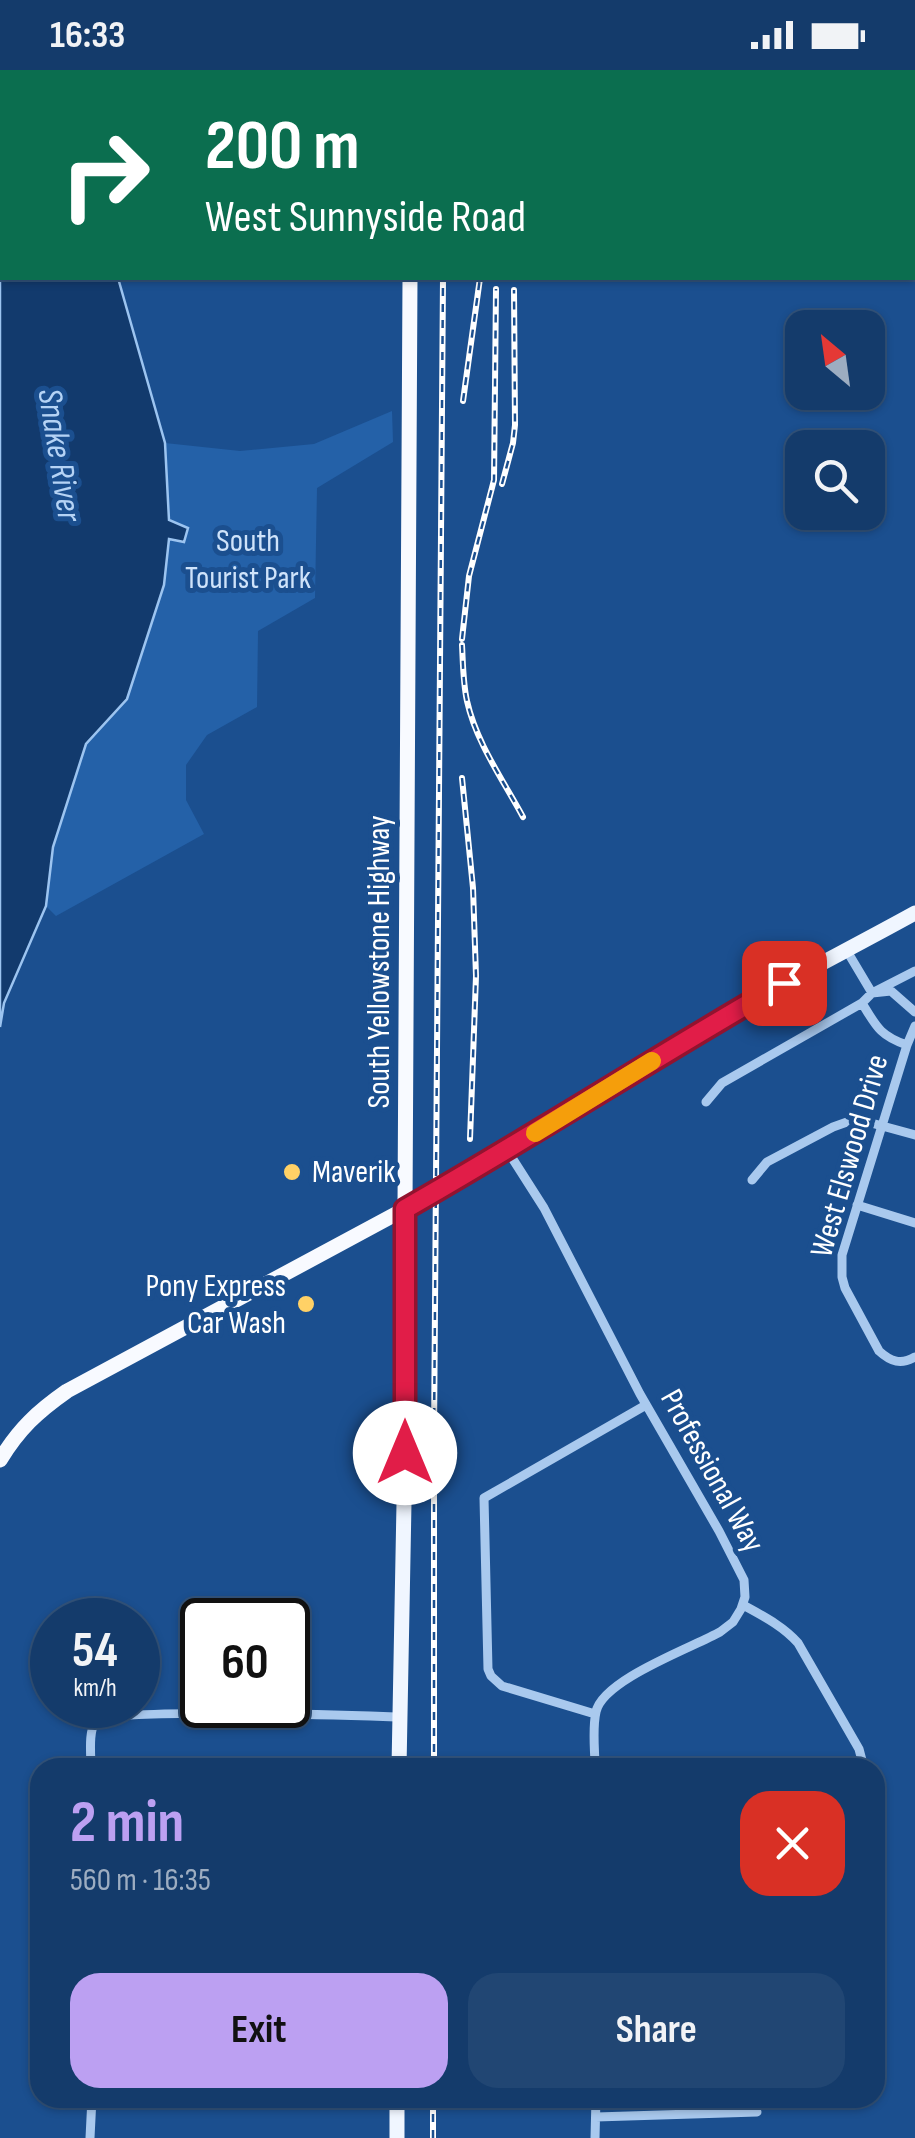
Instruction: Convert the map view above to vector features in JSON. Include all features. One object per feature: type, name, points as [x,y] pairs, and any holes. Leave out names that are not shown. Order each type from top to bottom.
[{"type":"highway","name":"South Yellowstone Highway","points":[[405,1209],[410,280]]},
{"type":"highway","points":[[0,1460],[23,1426],[67,1391],[405,1209]]},
{"type":"main road","points":[[405,1209],[716,1022],[915,913]]},
{"type":"main road","name":"South Yellowstone Highway","points":[[399,1758],[406,1397],[405,1209]]},
{"type":"main road","points":[[397,2108],[397,2138]]},
{"type":"street","points":[[847,950],[872,993]]},
{"type":"street","points":[[706,1102],[722,1083],[915,970]]},
{"type":"street","points":[[872,993],[890,991],[915,1012]]},
{"type":"street","points":[[862,1004],[890,1039],[907,1045]]},
{"type":"street","name":"West Elswood Drive","points":[[915,1026],[842,1256],[842,1278],[879,1350],[888,1359],[899,1362],[915,1356]]},
{"type":"street","points":[[752,1180],[768,1162],[832,1126],[864,1121],[915,1135]]},
{"type":"street","name":"Professional Way","points":[[507,1150],[544,1208],[646,1405],[744,1580],[743,1605],[732,1622],[720,1632],[616,1684],[600,1700],[595,1714]]},
{"type":"street","points":[[857,1205],[915,1223]]},
{"type":"street","points":[[595,1758],[595,1714],[502,1686],[488,1669],[484,1498],[646,1405]]},
{"type":"street","points":[[743,1605],[789,1633],[798,1643],[861,1758]]},
{"type":"street","points":[[92,1758],[94,1724],[103,1718],[266,1714],[401,1717]]},
{"type":"street","points":[[90,2138],[92,2108]]},
{"type":"street","points":[[595,2138],[596,2108]]},
{"type":"street","points":[[596,2117],[757,2112]]},
{"type":"green space","name":"South Tourist Park","points":[[392,411],[393,442],[317,488],[315,598],[258,631],[257,707],[207,735],[186,765],[186,800],[204,834],[56,916],[46,906],[53,847],[86,744],[127,699],[164,585],[169,538],[184,542],[188,529],[169,521],[165,443],[240,451],[314,444]]},
{"type":"water","name":"Snake River","points":[[0,280],[119,280],[165,443],[169,520],[188,528],[184,542],[169,539],[164,585],[127,699],[86,744],[53,847],[46,906],[4,1003],[0,1027]]},
{"type":"railway","points":[[434,1758],[443,280]]},
{"type":"railway","points":[[463,401],[480,280]]},
{"type":"railway","points":[[462,639],[469,576],[494,480],[496,289]]},
{"type":"railway","points":[[502,484],[515,425],[514,290]]},
{"type":"railway","points":[[462,645],[471,716],[523,817]]},
{"type":"railway","points":[[462,778],[473,888],[476,976],[470,1139]]},
{"type":"railway","points":[[433,2108],[433,2138]]},
{"type":"slow traffic","points":[[535,1133],[652,1061]]},
{"type":"place","name":"Maverik","points":[[292,1172]]},
{"type":"place","name":"Pony Express Car Wash","points":[[306,1304]]},
{"type":"route","points":[[405,1453],[405,1209],[784,983]]}]
